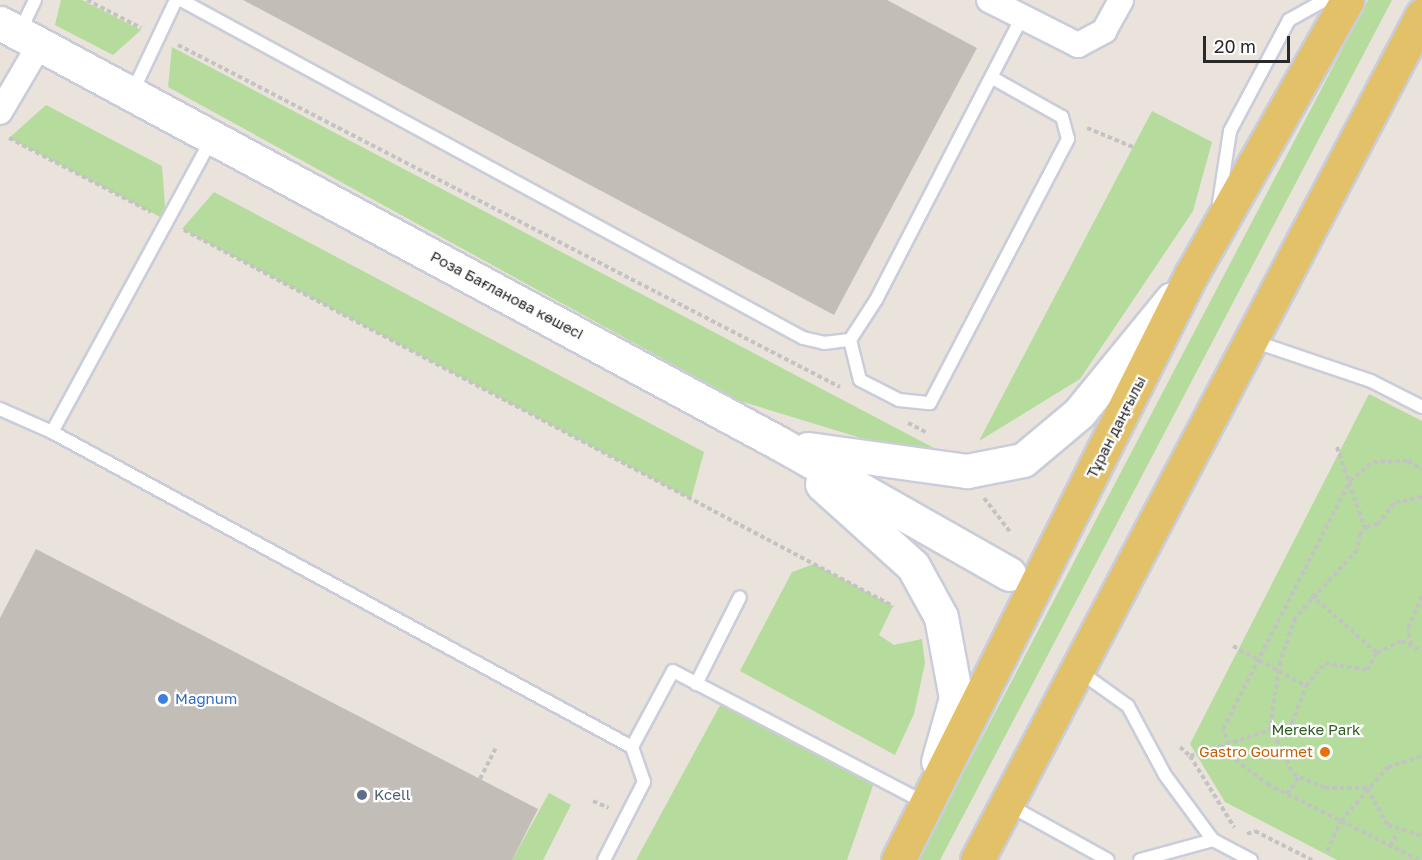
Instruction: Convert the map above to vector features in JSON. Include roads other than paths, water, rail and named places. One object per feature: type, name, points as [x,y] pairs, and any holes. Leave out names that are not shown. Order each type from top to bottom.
[{"type":"main road","name":"Тұран даңғылы","points":[[898,860],[1191,275],[1347,0]]},
{"type":"main road","points":[[977,860],[1076,668],[1422,15]]},
{"type":"street","points":[[988,0],[1078,45],[1104,31],[1122,0]]},
{"type":"street","name":"Роза Бағланова көшесі","points":[[19,33],[777,442],[1010,574]]},
{"type":"street","points":[[0,112],[19,33]]},
{"type":"street","points":[[777,442],[845,457],[967,471],[1023,460],[1079,412],[1191,275]]},
{"type":"street","points":[[777,442],[913,566],[941,617],[956,698],[927,804]]},
{"type":"lane","points":[[19,33],[35,0]]},
{"type":"lane","points":[[132,93],[157,36],[178,0],[803,338],[824,343],[850,340]]},
{"type":"lane","points":[[1214,236],[1230,131],[1289,20],[1325,0]]},
{"type":"lane","points":[[991,77],[1062,117],[1068,139],[930,403],[899,400],[860,380],[850,340],[876,300],[991,77],[1022,17]]},
{"type":"lane","points":[[52,432],[213,136]]},
{"type":"lane","points":[[1251,340],[1371,381],[1422,407]]},
{"type":"lane","points":[[0,409],[52,432],[632,747],[644,782],[604,860]]},
{"type":"lane","points":[[696,684],[740,597]]},
{"type":"lane","points":[[1076,668],[1128,706],[1165,775],[1213,840],[1251,860]]},
{"type":"lane","points":[[632,747],[673,671],[927,804]]},
{"type":"lane","points":[[1007,804],[1100,858]]},
{"type":"lane","points":[[1140,860],[1213,840]]},
{"type":"place","name":"Magnum","points":[[163,699]]},
{"type":"place","name":"Gastro Gourmet","points":[[1325,752]]},
{"type":"place","name":"Kcell","points":[[362,795]]},
{"type":"park label","name":"Mereke Park","points":[[1316,730]]}]
